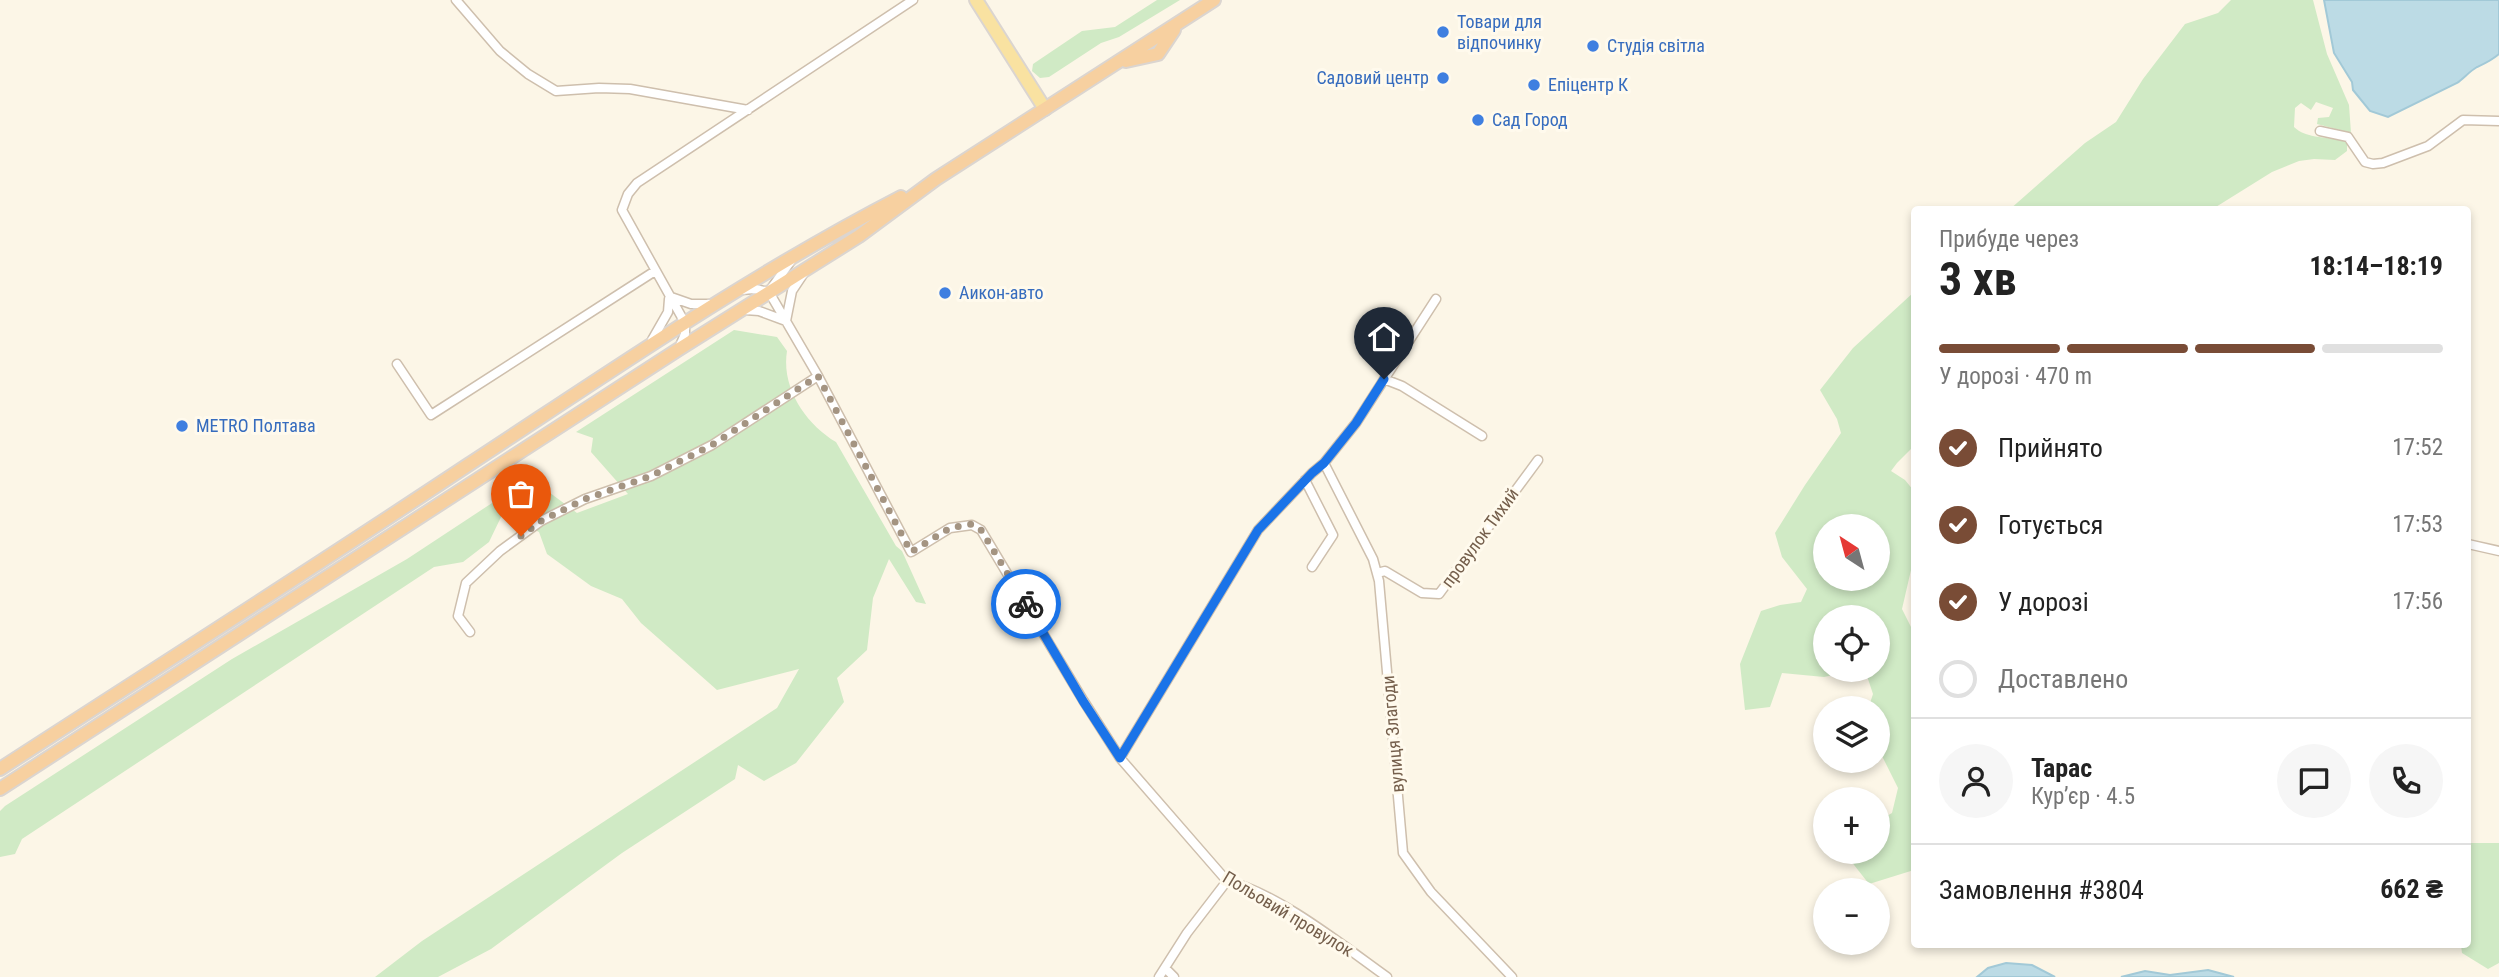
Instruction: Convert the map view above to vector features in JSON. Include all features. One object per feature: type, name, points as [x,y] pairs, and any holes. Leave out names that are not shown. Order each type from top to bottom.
[{"type":"highway","points":[[0,789],[711,328],[859,236],[936,179],[1109,67],[1127,60],[1158,54],[1172,32],[1188,17],[1214,0]]},
{"type":"highway","points":[[0,769],[324,561],[716,303],[851,223],[936,179]]},
{"type":"main road","points":[[976,0],[1045,109]]},
{"type":"street","points":[[456,0],[500,51],[528,74],[556,91],[631,89],[748,110]]},
{"type":"street","points":[[679,349],[685,334],[685,323],[622,210],[628,194],[637,183],[913,0]]},
{"type":"street","points":[[2320,131],[2348,137],[2365,162],[2373,164],[2383,163],[2428,146],[2463,120],[2499,121]]},
{"type":"street","points":[[737,291],[755,289],[769,292],[794,257]]},
{"type":"street","points":[[738,312],[759,311],[786,321],[792,291],[808,268]]},
{"type":"street","points":[[397,364],[431,415],[655,271]]},
{"type":"street","name":"Польовий провулок","points":[[769,292],[818,376],[911,552],[950,528],[972,524],[981,530],[1120,758],[1227,881],[1238,884],[1309,922],[1387,977]]},
{"type":"street","points":[[668,296],[691,304],[716,303]]},
{"type":"street","points":[[645,349],[663,324],[668,312],[668,296]]},
{"type":"street","points":[[1120,758],[1258,530],[1324,463],[1356,423],[1436,299]]},
{"type":"street","points":[[685,323],[698,328],[711,328]]},
{"type":"street","points":[[470,632],[458,616],[466,583],[500,551],[541,521],[585,499],[651,476],[712,445],[818,376]]},
{"type":"street","points":[[1384,379],[1402,386],[1482,436]]},
{"type":"street","name":"провулок Тихий","points":[[1377,573],[1385,570],[1422,593],[1440,594],[1538,460]]},
{"type":"street","name":"вулиця Злагоди","points":[[1324,463],[1373,559],[1377,573],[1403,853],[1431,892],[1512,977]]},
{"type":"street","points":[[1305,480],[1334,535],[1312,567]]},
{"type":"street","points":[[2471,545],[2499,551]]},
{"type":"street","points":[[1159,977],[1187,933],[1227,881]]},
{"type":"street","points":[[1165,968],[1174,977]]},
{"type":"green space","points":[[1157,0],[1180,0],[1119,37],[1101,43],[1049,77],[1040,78],[1032,71],[1033,64],[1082,31],[1115,27]]},
{"type":"green space","points":[[2231,0],[2313,0],[2327,54],[2349,105],[2351,133],[2317,124],[2318,118],[2329,117],[2333,108],[2316,102],[2311,110],[2301,103],[2295,108],[2294,127],[2312,136],[2347,141],[2347,151],[2335,160],[2299,161],[2272,172],[2217,206],[2014,206],[2085,143],[2116,122],[2143,79],[2185,24],[2218,13]]},
{"type":"green space","points":[[1911,295],[1911,449],[1891,471],[1911,487],[1911,570],[1902,609],[1911,627],[1911,871],[1888,878],[1864,878],[1853,864],[1890,864],[1890,814],[1898,788],[1890,772],[1890,696],[1872,696],[1869,682],[1890,682],[1890,605],[1813,605],[1813,676],[1782,673],[1770,707],[1745,710],[1740,664],[1761,611],[1801,602],[1807,589],[1782,557],[1775,533],[1841,433],[1837,419],[1820,390],[1853,348]]},
{"type":"green space","points":[[734,330],[777,337],[787,351],[788,378],[798,404],[815,425],[836,442],[896,546],[902,551],[926,604],[916,602],[889,559],[873,598],[867,650],[837,678],[844,702],[796,763],[764,781],[738,765],[735,779],[622,853],[491,949],[438,977],[375,977],[422,941],[777,708],[799,669],[717,690],[641,623],[622,599],[591,586],[547,554],[539,532],[502,515],[489,542],[463,562],[434,567],[22,839],[15,854],[0,857],[0,811],[5,806],[232,659],[407,559],[530,478],[577,513],[628,494],[591,452],[593,438],[576,432]]},
{"type":"green space","points":[[2471,843],[2499,843],[2499,963],[2488,969],[2462,953],[2461,948],[2471,948]]},
{"type":"water","points":[[2324,0],[2499,0],[2499,54],[2457,83],[2388,117],[2370,111],[2353,90],[2352,82],[2334,53]]},
{"type":"water","points":[[2006,963],[2032,965],[2055,977],[1977,977],[1988,968]]},
{"type":"water","points":[[2208,970],[2234,977],[2121,977],[2145,971],[2170,975]]},
{"type":"way so far","points":[[521,536],[541,521],[585,499],[651,476],[712,445],[818,376],[911,552],[950,528],[972,524],[981,530],[1026,604]]},
{"type":"place","name":"Товари для відпочинку","points":[[1443,32]]},
{"type":"place","name":"Студія світла","points":[[1593,46]]},
{"type":"place","name":"Садовий центр","points":[[1443,78]]},
{"type":"place","name":"Епіцентр К","points":[[1534,85]]},
{"type":"place","name":"Сад Город","points":[[1478,120]]},
{"type":"place","name":"Аикон-авто","points":[[945,293]]},
{"type":"place","name":"METRO Полтава","points":[[182,426]]},
{"type":"route","points":[[1026,604],[1120,758],[1258,530],[1324,463],[1356,423],[1384,379]]}]
